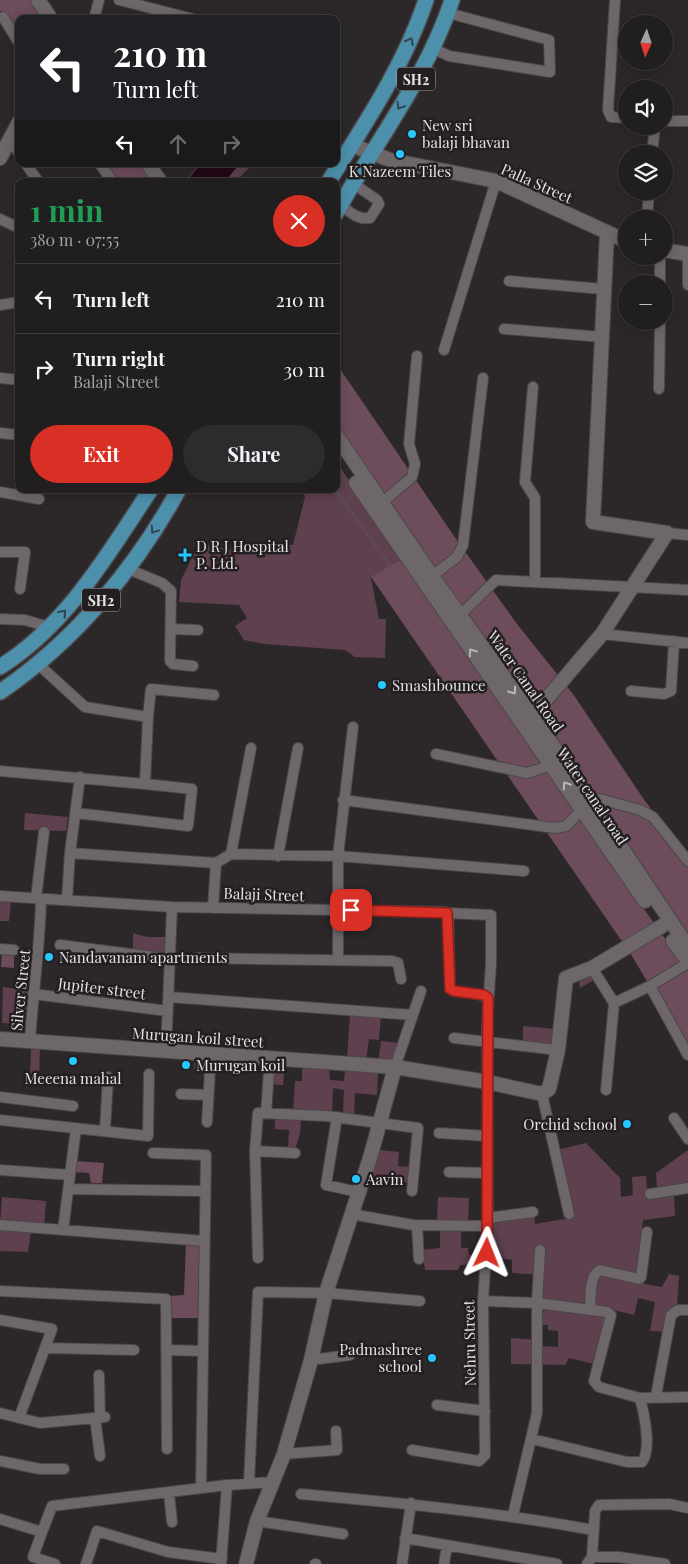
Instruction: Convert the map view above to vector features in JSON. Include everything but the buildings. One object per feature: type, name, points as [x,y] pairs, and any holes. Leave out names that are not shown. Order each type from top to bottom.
[{"type":"main road","name":"SH2","points":[[340,163],[397,66],[414,33],[423,1]]},
{"type":"main road","name":"SH2","points":[[340,206],[372,154],[432,48],[450,6]]},
{"type":"main road","name":"SH2","points":[[331,178],[338,167]]},
{"type":"main road","name":"SH2","points":[[0,667],[62,616],[99,568],[148,493]]},
{"type":"main road","name":"SH2","points":[[0,692],[39,664],[72,634],[128,569],[177,493]]},
{"type":"street","points":[[38,0],[48,15]]},
{"type":"street","points":[[95,15],[100,0]]},
{"type":"street","points":[[120,0],[178,15]]},
{"type":"street","points":[[615,0],[605,112],[611,117],[618,117]]},
{"type":"street","points":[[432,48],[449,56],[550,72],[549,40],[450,6]]},
{"type":"street","points":[[1,18],[15,37]]},
{"type":"street","points":[[673,121],[688,121]]},
{"type":"street","points":[[0,158],[15,130]]},
{"type":"street","points":[[10,139],[15,147]]},
{"type":"street","name":"Palla Street","points":[[352,144],[390,160],[496,181],[618,238]]},
{"type":"street","points":[[28,167],[36,178]]},
{"type":"street","points":[[102,167],[110,178]]},
{"type":"street","points":[[150,167],[158,178]]},
{"type":"street","points":[[444,350],[496,181]]},
{"type":"street","points":[[340,210],[364,219],[370,218],[376,210],[379,204],[377,200],[354,184]]},
{"type":"street","points":[[0,219],[15,226]]},
{"type":"street","points":[[607,233],[593,522],[688,535]]},
{"type":"street","points":[[673,252],[688,254],[688,285]]},
{"type":"street","points":[[509,281],[604,289]]},
{"type":"street","points":[[0,306],[15,303]]},
{"type":"street","points":[[504,329],[602,337]]},
{"type":"street","points":[[659,389],[660,330]]},
{"type":"street","points":[[378,507],[412,477],[415,471],[409,444],[417,356]]},
{"type":"street","points":[[0,378],[15,380]]},
{"type":"street","points":[[432,576],[456,557],[463,545],[483,378]]},
{"type":"street","points":[[533,387],[525,482],[535,498],[535,581]]},
{"type":"street","points":[[0,433],[15,435]]},
{"type":"street","name":"Water Canal Road","points":[[340,442],[378,507],[432,576],[456,619],[688,947]]},
{"type":"street","points":[[340,457],[378,507],[456,619],[496,580],[688,590]]},
{"type":"street","points":[[0,492],[38,499]]},
{"type":"street","points":[[528,722],[602,634],[667,533]]},
{"type":"street","points":[[0,552],[24,552],[20,589]]},
{"type":"street","points":[[128,569],[162,583],[171,591],[170,660],[173,664],[193,666]]},
{"type":"street","points":[[0,619],[25,620],[49,627]]},
{"type":"street","points":[[171,629],[198,630]]},
{"type":"street","points":[[602,634],[688,643]]},
{"type":"street","points":[[631,691],[668,694],[671,691],[674,642]]},
{"type":"street","points":[[39,664],[84,707],[148,716]]},
{"type":"street","points":[[144,784],[151,689],[214,695]]},
{"type":"street","name":"Water canal road","points":[[528,722],[552,765],[586,805],[662,926],[688,962]]},
{"type":"street","points":[[338,960],[338,856],[343,800],[353,727]]},
{"type":"street","points":[[231,854],[252,748]]},
{"type":"street","points":[[278,856],[298,748]]},
{"type":"street","points":[[436,754],[527,773],[552,765]]},
{"type":"street","points":[[0,771],[80,776],[192,789],[188,826],[76,813]]},
{"type":"street","points":[[67,900],[70,853],[80,776]]},
{"type":"street","points":[[343,800],[555,828],[566,826],[586,805],[600,799],[640,810],[653,817],[688,861]]},
{"type":"street","name":"Silver Street","points":[[30,1041],[32,994],[40,942],[39,899],[44,832]]},
{"type":"street","points":[[70,853],[216,863],[231,854],[338,856],[524,871]]},
{"type":"street","points":[[214,908],[216,863]]},
{"type":"street","name":"Balaji Street","points":[[0,896],[172,907],[447,913]]},
{"type":"street","points":[[166,1051],[172,907]]},
{"type":"street","points":[[447,913],[448,986],[454,991],[484,995],[488,1002]]},
{"type":"street","name":"Nehru Street","points":[[412,1450],[479,1461],[485,1455],[482,1301],[488,1222],[487,1043],[491,915],[447,913]]},
{"type":"street","points":[[569,1214],[542,1094],[549,1089],[558,1050],[566,978],[592,968],[662,926]]},
{"type":"street","points":[[60,945],[170,959]]},
{"type":"street","points":[[0,949],[14,950]]},
{"type":"street","points":[[196,958],[392,961],[398,963],[401,979]]},
{"type":"street","points":[[614,1003],[650,986],[688,962]]},
{"type":"street","points":[[592,968],[614,1003],[606,1090]]},
{"type":"street","points":[[650,986],[688,1055]]},
{"type":"street","points":[[246,1564],[258,1516],[274,1482],[284,1454],[311,1360],[326,1293],[420,991]]},
{"type":"street","name":"Jupiter street","points":[[32,994],[168,1012]]},
{"type":"street","points":[[169,997],[413,1015]]},
{"type":"street","points":[[454,1038],[558,1050]]},
{"type":"street","name":"Murugan koil street","points":[[0,1039],[395,1068],[487,1082],[542,1094]]},
{"type":"street","points":[[207,1122],[211,1054]]},
{"type":"street","points":[[266,1113],[270,1058]]},
{"type":"street","points":[[0,1120],[148,1136],[150,1074]]},
{"type":"street","points":[[105,1131],[108,1077]]},
{"type":"street","points":[[181,1094],[208,1095]]},
{"type":"street","points":[[0,1097],[73,1106]]},
{"type":"street","points":[[258,1258],[255,1151],[258,1113],[337,1117],[418,1128],[412,1191]]},
{"type":"street","points":[[337,1117],[326,1185],[358,1192]]},
{"type":"street","points":[[674,1118],[688,1139]]},
{"type":"street","points":[[63,1230],[76,1128]]},
{"type":"street","points":[[439,1133],[488,1136]]},
{"type":"street","points":[[255,1151],[295,1153]]},
{"type":"street","points":[[154,1153],[206,1156],[201,1488]]},
{"type":"street","points":[[0,1170],[70,1175]]},
{"type":"street","points":[[449,1172],[487,1173]]},
{"type":"street","points":[[650,1194],[688,1188]]},
{"type":"street","points":[[68,1189],[204,1191]]},
{"type":"street","points":[[351,1214],[417,1225],[488,1222],[532,1212]]},
{"type":"street","points":[[0,1224],[204,1241]]},
{"type":"street","points":[[417,1225],[420,1259]]},
{"type":"street","points":[[590,1308],[593,1277],[597,1271],[600,1270],[639,1279],[641,1277],[647,1232]]},
{"type":"street","points":[[513,1515],[532,1439],[536,1413],[537,1303],[540,1250]]},
{"type":"street","points":[[0,1291],[166,1299],[167,1449]]},
{"type":"street","points":[[249,1483],[258,1292],[326,1293],[420,1301]]},
{"type":"street","points":[[482,1301],[537,1303],[590,1308],[616,1316],[594,1382],[598,1387],[640,1398],[688,1396]]},
{"type":"street","points":[[656,1396],[672,1315],[678,1310],[688,1310],[688,1306]]},
{"type":"street","points":[[0,1320],[52,1329],[19,1418]]},
{"type":"street","points":[[46,1348],[134,1350]]},
{"type":"street","points":[[166,1350],[203,1351]]},
{"type":"street","points":[[311,1360],[350,1355]]},
{"type":"street","points":[[99,1376],[100,1456]]},
{"type":"street","points":[[532,1439],[627,1462],[642,1462],[646,1450],[646,1423],[640,1398]]},
{"type":"street","points":[[437,1405],[485,1411]]},
{"type":"street","points":[[0,1413],[40,1423],[100,1417]]},
{"type":"street","points":[[284,1454],[336,1450],[336,1431]]},
{"type":"street","points":[[0,1461],[40,1469],[64,1469]]},
{"type":"street","points":[[55,1564],[32,1561],[52,1506],[227,1485],[274,1482]]},
{"type":"street","points":[[86,1564],[97,1531],[168,1552],[222,1561],[227,1485]]},
{"type":"street","points":[[169,1493],[172,1522]]},
{"type":"street","points":[[301,1494],[411,1503],[513,1515],[593,1530]]},
{"type":"street","points":[[402,1564],[411,1503]]},
{"type":"street","points":[[665,1564],[619,1557],[590,1561],[596,1507],[606,1503],[637,1506],[670,1504],[688,1508]]},
{"type":"street","points":[[258,1516],[343,1534]]},
{"type":"street","points":[[0,1519],[42,1532]]},
{"type":"street","points":[[405,1538],[542,1563],[557,1564]]},
{"type":"street","points":[[444,1564],[447,1546]]},
{"type":"shaded area","points":[[0,0],[30,0],[40,15],[15,15],[15,31],[0,10]]},
{"type":"shaded area","points":[[108,167],[144,167],[152,178],[115,178]]},
{"type":"shaded area","points":[[198,167],[238,167],[228,178],[188,178]]},
{"type":"shaded area","points":[[238,167],[250,167],[239,178],[228,178]]},
{"type":"shaded area","points":[[340,369],[454,536],[517,624],[573,694],[645,801],[688,856],[688,936],[413,541],[340,432]]},
{"type":"shaded area","points":[[340,467],[402,559],[371,578],[379,619],[386,619],[385,658],[355,657],[345,650],[264,644],[244,640],[235,626],[247,618],[239,605],[179,602],[181,580],[199,544],[233,550],[263,544],[293,545],[305,497],[304,493],[340,493]]},
{"type":"shaded area","points":[[402,559],[551,778],[688,971],[688,1049],[630,953],[371,577]]},
{"type":"shaded area","points":[[25,813],[68,817],[66,831],[24,830]]},
{"type":"shaded area","points":[[0,901],[11,901],[9,921],[0,921]]},
{"type":"shaded area","points":[[133,933],[147,937],[168,937],[167,956],[133,951]]},
{"type":"shaded area","points":[[2,951],[14,953],[14,968],[1,967]]},
{"type":"shaded area","points":[[589,965],[596,979],[580,988],[577,968]]},
{"type":"shaded area","points":[[3,987],[29,990],[28,1025],[2,1023]]},
{"type":"shaded area","points":[[350,1014],[381,1016],[379,1040],[369,1039],[366,1060],[347,1059]]},
{"type":"shaded area","points":[[523,1026],[555,1029],[553,1046],[523,1043]]},
{"type":"shaded area","points":[[381,1041],[399,1043],[391,1064],[378,1063]]},
{"type":"shaded area","points":[[31,1047],[40,1048],[39,1079],[30,1078]]},
{"type":"shaded area","points":[[195,1057],[209,1058],[208,1071],[194,1069]]},
{"type":"shaded area","points":[[271,1064],[285,1065],[283,1085],[270,1084]]},
{"type":"shaded area","points":[[302,1066],[329,1068],[330,1080],[344,1081],[345,1069],[378,1071],[377,1095],[355,1093],[354,1115],[343,1114],[344,1090],[333,1088],[332,1114],[293,1112],[295,1081],[302,1081]]},
{"type":"shaded area","points":[[275,1117],[301,1118],[300,1134],[295,1149],[288,1148],[289,1130],[275,1129]]},
{"type":"shaded area","points":[[586,1143],[620,1178],[621,1197],[633,1195],[632,1177],[646,1176],[647,1190],[657,1189],[656,1173],[688,1150],[688,1193],[674,1194],[675,1216],[643,1220],[638,1274],[645,1284],[662,1287],[669,1274],[679,1276],[677,1307],[669,1332],[650,1331],[655,1302],[638,1298],[634,1315],[609,1309],[594,1364],[569,1358],[565,1365],[511,1364],[511,1338],[540,1340],[540,1346],[558,1347],[558,1331],[548,1330],[548,1325],[541,1325],[542,1275],[512,1273],[512,1260],[489,1257],[491,1221],[534,1216],[535,1224],[570,1218],[557,1150]]},
{"type":"shaded area","points":[[379,1150],[399,1152],[398,1166],[412,1167],[410,1183],[394,1181],[392,1185],[369,1182]]},
{"type":"shaded area","points":[[75,1161],[104,1163],[102,1183],[91,1183],[89,1173],[74,1172]]},
{"type":"shaded area","points":[[2,1197],[46,1201],[44,1226],[0,1224]]},
{"type":"shaded area","points":[[438,1197],[469,1198],[468,1222],[437,1222]]},
{"type":"shaded area","points":[[0,1229],[31,1232],[28,1252],[0,1251]]},
{"type":"shaded area","points":[[440,1231],[461,1231],[461,1248],[468,1248],[469,1255],[483,1255],[481,1264],[460,1265],[458,1270],[425,1270],[422,1250],[440,1248]]},
{"type":"shaded area","points":[[186,1244],[200,1245],[198,1318],[170,1318],[169,1296],[184,1295]]},
{"type":"waterway","points":[[338,493],[390,566]]},
{"type":"place","name":"New sri balaji bhavan","points":[[412,134]]},
{"type":"place","name":"K Nazeem Tiles","points":[[400,154]]},
{"type":"place","name":"D R J Hospital P. Ltd.","points":[[185,555]]},
{"type":"place","name":"Smashbounce","points":[[382,685]]},
{"type":"place","name":"Nandavanam apartments","points":[[49,957]]},
{"type":"place","name":"Meeena mahal","points":[[73,1061]]},
{"type":"place","name":"Murugan koil","points":[[186,1065]]},
{"type":"place","name":"Orchid school","points":[[627,1124]]},
{"type":"place","name":"Aavin","points":[[356,1179]]},
{"type":"place","name":"Padmashree school","points":[[432,1358]]},
{"type":"route","points":[[351,910],[447,913],[448,986],[451,991],[484,995],[488,998],[487,1253]]}]
